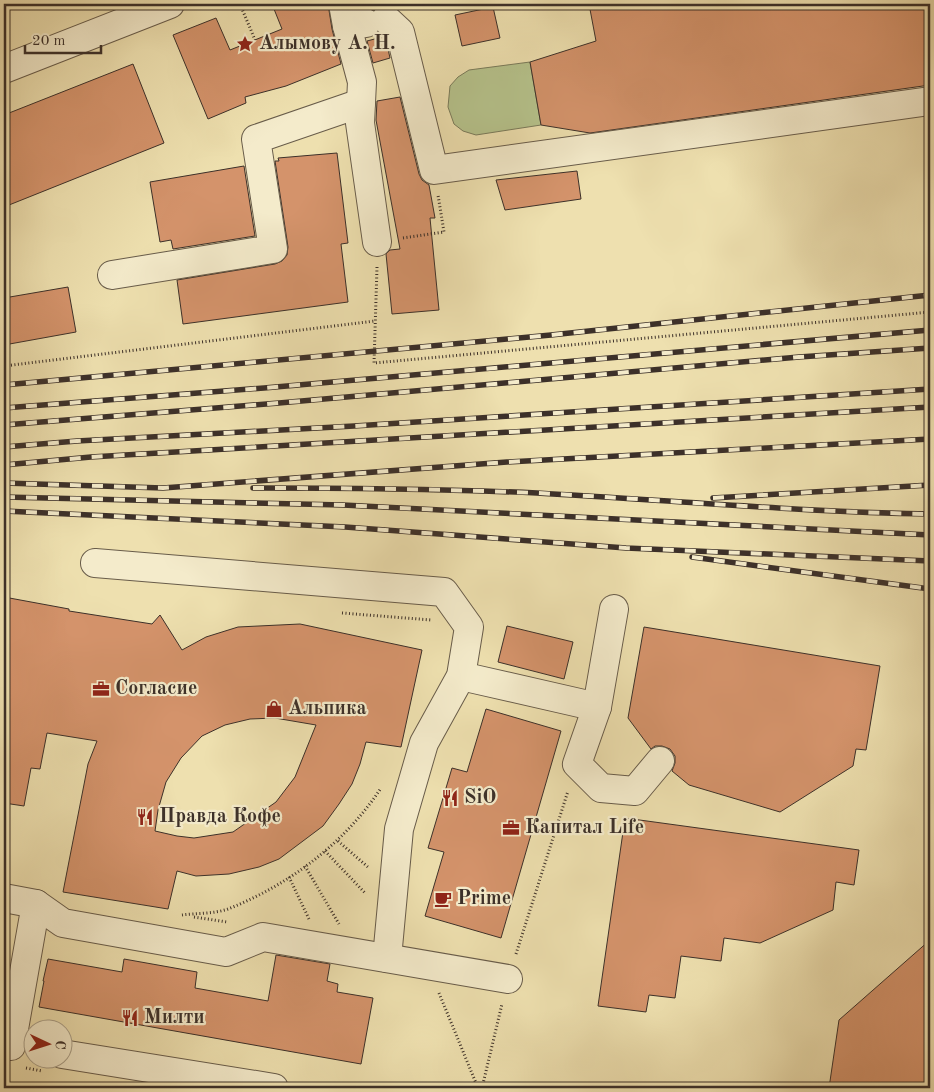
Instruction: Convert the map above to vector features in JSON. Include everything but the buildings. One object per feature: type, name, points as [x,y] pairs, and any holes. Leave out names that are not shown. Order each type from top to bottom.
[{"type":"street","points":[[4,69],[170,4]]},
{"type":"street","points":[[377,242],[360,123],[362,82],[345,15],[385,12],[400,32],[434,170],[930,101]]},
{"type":"street","points":[[112,275],[273,249],[256,139],[361,103]]},
{"type":"street","points":[[95,563],[444,592],[469,627],[461,676],[424,744],[399,828],[386,958]]},
{"type":"street","points":[[614,609],[597,708],[577,764],[600,788],[635,791],[660,761]]},
{"type":"street","points":[[461,676],[597,708]]},
{"type":"street","points":[[4,898],[36,904],[63,923],[226,952],[263,937],[508,979]]},
{"type":"street","points":[[16,1047],[36,904]]},
{"type":"street","points":[[72,1056],[274,1088]]},
{"type":"path","points":[[240,4],[255,40]]},
{"type":"path","points":[[434,170],[444,232],[377,242],[374,363],[930,312]]},
{"type":"path","points":[[4,366],[375,321]]},
{"type":"path","points":[[342,613],[436,621]]},
{"type":"path","points":[[480,1088],[508,979],[577,764]]},
{"type":"path","points":[[182,915],[226,910],[275,886],[338,841],[369,806],[385,783]]},
{"type":"path","points":[[338,841],[375,873]]},
{"type":"path","points":[[325,851],[372,901]]},
{"type":"path","points":[[305,866],[341,928]]},
{"type":"path","points":[[289,876],[313,927]]},
{"type":"path","points":[[173,914],[230,922]]},
{"type":"path","points":[[427,965],[480,1088]]},
{"type":"green space","points":[[350,4],[376,4],[377,9],[372,16],[364,19]]},
{"type":"green space","points":[[530,62],[541,125],[476,135],[463,131],[454,124],[448,107],[450,86],[458,77],[469,70]]},
{"type":"railway","points":[[4,385],[551,335],[930,295]]},
{"type":"railway","points":[[4,408],[264,388],[930,330]]},
{"type":"railway","points":[[4,425],[279,403],[799,357],[930,348]]},
{"type":"railway","points":[[4,447],[930,389]]},
{"type":"railway","points":[[4,465],[91,457],[930,407]]},
{"type":"railway","points":[[4,483],[163,488],[507,462],[930,439]]},
{"type":"railway","points":[[713,498],[930,485]]},
{"type":"railway","points":[[253,488],[537,493],[783,508],[930,514]]},
{"type":"railway","points":[[4,497],[343,505],[930,535]]},
{"type":"railway","points":[[4,511],[345,527],[626,548],[930,561]]},
{"type":"railway","points":[[692,557],[930,589]]},
{"type":"place","name":"Алымову А. Н.","points":[[245,44]]},
{"type":"place","name":"Согласие","points":[[101,689]]},
{"type":"place","name":"Альпика","points":[[274,709]]},
{"type":"place","name":"SiO","points":[[450,798]]},
{"type":"place","name":"Правда Кофе","points":[[145,817]]},
{"type":"place","name":"Капитал Life","points":[[511,828]]},
{"type":"place","name":"Prime","points":[[443,899]]},
{"type":"place","name":"Милти","points":[[130,1018]]}]
